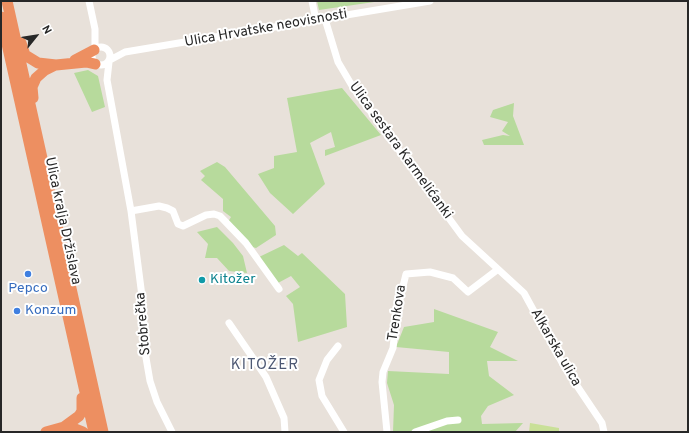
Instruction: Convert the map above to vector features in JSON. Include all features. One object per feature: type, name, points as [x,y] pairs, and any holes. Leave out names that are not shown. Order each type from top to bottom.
[{"type":"highway","name":"Ulica kralja Držislava","points":[[6,1],[103,432]]},
{"type":"highway","name":"Ulica kralja Držislava","points":[[1,17],[94,432]]},
{"type":"highway","points":[[13,29],[19,37],[25,55],[38,63],[56,64],[86,62],[96,64]]},
{"type":"highway","points":[[70,62],[100,49]]},
{"type":"highway","points":[[34,125],[37,118],[32,92],[33,83],[41,73],[56,64]]},
{"type":"highway","points":[[46,432],[64,427],[74,421],[82,411],[81,390],[83,384]]},
{"type":"highway","points":[[64,427],[73,428],[83,432]]},
{"type":"street","points":[[89,1],[100,49],[110,54],[109,61],[104,65],[96,64],[92,56],[100,49]]},
{"type":"street","points":[[312,1],[316,20]]},
{"type":"street","name":"Ulica Hrvatske neovisnosti","points":[[100,49],[125,52],[430,1]]},
{"type":"street","name":"Ulica sestara Karmelićanki","points":[[326,18],[338,62],[354,89],[462,236],[498,270]]},
{"type":"street","name":"Ulica Hrvatske neovisnosti","points":[[109,61],[125,52]]},
{"type":"street","name":"Stobrečka","points":[[107,80],[109,61]]},
{"type":"street","name":"Stobrečka","points":[[96,64],[103,71],[107,80],[131,210],[143,304],[145,352],[150,381],[157,402],[172,432]]},
{"type":"street","points":[[131,210],[159,206],[167,208],[173,211],[178,224],[183,226],[206,215],[214,214],[220,216],[246,243],[280,289]]},
{"type":"street","name":"Trenkova","points":[[388,432],[382,382],[383,372],[393,348],[397,311],[406,274],[430,272],[453,278],[468,292],[498,270]]},
{"type":"street","name":"Alkarska ulica","points":[[498,270],[524,293],[565,368],[602,423],[604,432]]},
{"type":"street","points":[[230,323],[266,378],[284,418],[285,432]]},
{"type":"street","points":[[338,346],[327,360],[319,380],[322,396],[344,432]]},
{"type":"street","points":[[415,432],[447,421],[458,420]]},
{"type":"green space","points":[[317,1],[381,1],[319,10]]},
{"type":"green space","points":[[88,70],[98,76],[105,107],[92,112],[74,73]]},
{"type":"green space","points":[[342,88],[381,135],[325,156],[325,150],[335,147],[331,132],[310,143],[325,184],[293,214],[270,193],[258,174],[274,168],[274,156],[297,152],[287,98]]},
{"type":"green space","points":[[514,103],[513,116],[524,145],[484,145],[482,140],[503,135],[510,136],[502,131],[508,122],[490,117],[493,110]]},
{"type":"green space","points":[[217,162],[225,167],[275,226],[276,235],[256,248],[252,247],[239,231],[228,222],[231,217],[223,211],[223,199],[201,180],[205,176],[200,171]]},
{"type":"green space","points":[[217,227],[233,243],[243,256],[247,273],[229,271],[217,258],[205,258],[208,244],[197,232]]},
{"type":"green space","points":[[284,245],[298,256],[302,253],[345,294],[347,327],[298,342],[293,304],[286,296],[300,287],[291,276],[278,283],[259,257]]},
{"type":"green space","points":[[434,309],[498,332],[490,347],[518,361],[487,361],[489,376],[514,395],[488,406],[481,416],[482,424],[523,423],[515,432],[393,432],[394,405],[387,383],[388,371],[449,374],[449,352],[396,347],[404,327],[434,322]]},
{"type":"green space","points":[[530,423],[559,428],[559,432],[529,432]]},
{"type":"place","name":"Pepco","points":[[28,274]]},
{"type":"place","name":"Kitožer","points":[[202,280]]},
{"type":"place","name":"Konzum","points":[[17,311]]},
{"type":"district","name":"KITOŽER","points":[[265,366]]}]
